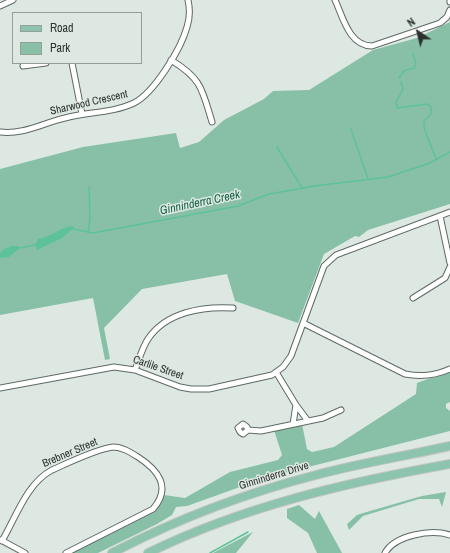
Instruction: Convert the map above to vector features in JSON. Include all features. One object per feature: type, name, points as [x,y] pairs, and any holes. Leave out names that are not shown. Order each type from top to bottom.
[{"type":"main road","name":"Ginninderra Drive","points":[[112,553],[176,523],[260,491],[316,475],[450,446]]},
{"type":"main road","points":[[435,450],[450,450]]},
{"type":"main road","points":[[148,553],[228,519],[289,499],[365,480],[450,464]]},
{"type":"street","points":[[0,6],[13,0]]},
{"type":"street","name":"Sharwood Crescent","points":[[0,132],[24,131],[82,114],[122,108],[138,101],[156,84],[184,38],[190,14],[188,0]]},
{"type":"street","points":[[335,0],[352,36],[357,43],[366,46],[372,46],[440,23],[447,17],[450,10]]},
{"type":"street","points":[[171,60],[191,72],[199,83],[212,122]]},
{"type":"street","points":[[23,66],[38,64]]},
{"type":"street","points":[[72,64],[82,114]]},
{"type":"street","name":"Carlile Street","points":[[0,388],[103,368],[120,367],[135,370],[180,387],[197,390],[262,378],[276,372],[291,356],[324,266],[329,260],[342,252],[450,212]]},
{"type":"street","points":[[440,216],[450,263]]},
{"type":"street","points":[[413,298],[445,278],[450,267]]},
{"type":"street","points":[[135,370],[148,339],[157,328],[167,320],[183,313],[216,307],[233,308]]},
{"type":"street","points":[[303,323],[405,374],[428,376],[450,369]]},
{"type":"street","points":[[276,372],[296,405],[308,421]]},
{"type":"street","points":[[293,424],[296,405]]},
{"type":"street","points":[[248,430],[261,431],[327,417],[341,410]]},
{"type":"street","name":"Brebner Street","points":[[25,553],[1,540],[34,484],[44,474],[104,449],[115,447],[130,452],[151,465],[159,475],[161,483],[160,499],[153,509],[66,553]]},
{"type":"street","points":[[384,553],[393,543],[400,539],[433,533],[450,535]]},
{"type":"green space","points":[[450,22],[450,204],[368,230],[359,237],[355,236],[324,254],[298,323],[235,301],[227,274],[142,289],[104,328],[110,359],[105,360],[93,298],[0,315],[0,169],[83,147],[176,133],[180,148],[199,142],[224,120],[264,99],[273,91],[309,90],[373,50],[417,38]]},
{"type":"green space","points":[[450,371],[450,402],[446,404],[446,408],[450,411],[450,431],[265,478],[187,506],[176,507],[172,515],[157,524],[98,553],[72,553],[152,512],[160,504],[164,495],[185,498],[230,472],[278,460],[282,455],[274,430],[302,424],[307,449],[312,452],[334,447],[416,394],[417,383]]},
{"type":"green space","points":[[446,492],[442,507],[439,499],[419,499],[363,516],[349,530],[347,524],[357,515],[422,496]]},
{"type":"green space","points":[[299,505],[315,519],[319,511],[342,553],[317,553],[308,533],[287,518],[287,509]]},
{"type":"green space","points":[[253,532],[236,553],[213,553]]},
{"type":"shaded area","points":[[70,226],[75,227],[62,238],[37,250],[35,245],[38,239],[47,237]]},
{"type":"shaded area","points":[[12,246],[18,246],[20,248],[9,257],[0,258],[0,253],[4,249]]},
{"type":"waterway","points":[[399,78],[404,71],[414,68],[416,64],[413,54]]},
{"type":"waterway","points":[[401,82],[403,89],[396,102],[397,108],[428,104],[431,107],[431,114],[424,121],[424,128],[436,159]]},
{"type":"waterway","points":[[351,129],[368,179]]},
{"type":"waterway","points":[[277,147],[302,188]]},
{"type":"waterway","name":"Ginninderra Creek","points":[[73,229],[93,233],[238,206],[269,194],[314,186],[388,177],[430,163],[450,152]]},
{"type":"waterway","points":[[88,231],[90,220],[89,187]]},
{"type":"waterway","name":"Ginninderra Creek","points":[[20,248],[35,245]]},
{"type":"waterway","points":[[210,553],[248,532]]}]
